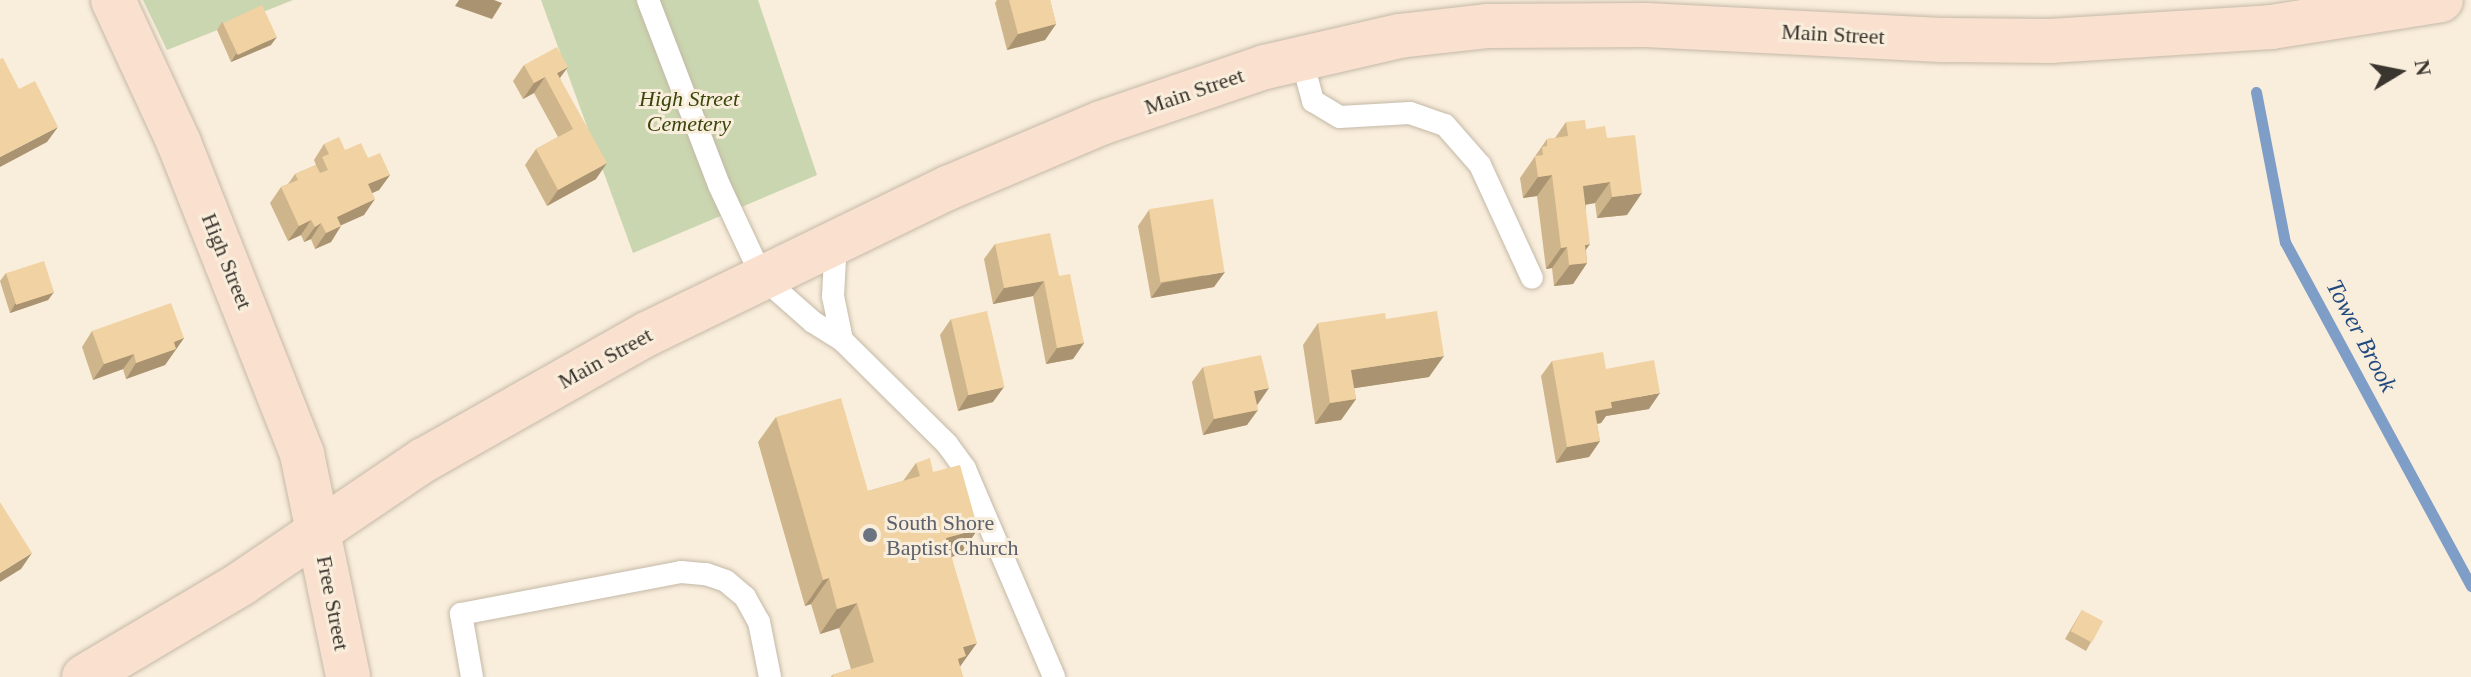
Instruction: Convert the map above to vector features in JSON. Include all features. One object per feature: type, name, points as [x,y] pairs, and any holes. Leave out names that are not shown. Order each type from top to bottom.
[{"type":"main road","name":"High Street","points":[[113,0],[179,143],[247,309],[302,454],[318,530]]},
{"type":"main road","name":"Main Street","points":[[84,677],[242,583],[424,460],[496,422],[597,360],[836,241],[1101,123],[1199,87],[1301,57],[1399,36],[1488,26],[1646,25],[1946,40],[2050,41],[2271,27],[2441,0]]},
{"type":"main road","name":"Free Street","points":[[318,530],[348,677]]},
{"type":"lane","points":[[648,0],[719,185],[762,277],[813,322],[842,340],[947,444],[965,469],[1054,677]]},
{"type":"lane","points":[[1301,57],[1313,101],[1340,117],[1410,113],[1445,125],[1480,165],[1532,278]]},
{"type":"lane","points":[[836,241],[833,296],[842,340]]},
{"type":"lane","points":[[472,677],[461,614],[681,572],[706,574],[726,581],[745,597],[759,622],[770,677]]},
{"type":"green space","points":[[143,0],[293,0],[167,50]]},
{"type":"green space","name":"High Street Cemetery","points":[[541,0],[758,0],[817,175],[633,253]]},
{"type":"building","points":[[1009,0],[1050,0],[1056,24],[1018,34]]},
{"type":"building","points":[[262,5],[277,37],[238,55],[223,23]]},
{"type":"building","points":[[557,47],[568,67],[557,73],[607,163],[558,190],[536,149],[573,129],[545,77],[534,83],[524,65]]},
{"type":"building","points":[[3,58],[19,89],[35,81],[58,127],[0,157],[0,59]]},
{"type":"building","points":[[1585,120],[1586,129],[1605,126],[1607,138],[1635,135],[1642,193],[1612,197],[1610,182],[1583,186],[1590,244],[1585,245],[1587,263],[1569,265],[1567,247],[1561,248],[1552,175],[1538,177],[1535,156],[1543,155],[1542,147],[1547,146],[1547,139],[1568,136],[1566,122]]},
{"type":"building","points":[[339,137],[345,150],[361,143],[368,158],[380,153],[390,175],[368,184],[375,199],[337,217],[341,226],[326,233],[321,223],[315,227],[311,220],[299,226],[281,187],[298,180],[295,174],[316,165],[320,173],[328,170],[322,157],[329,154],[324,144]]},
{"type":"building","points":[[1213,199],[1225,272],[1160,282],[1149,209]]},
{"type":"building","points":[[1050,233],[1059,276],[1070,274],[1084,343],[1057,348],[1044,281],[1004,288],[995,244]]},
{"type":"building","points":[[44,261],[54,292],[16,305],[6,273]]},
{"type":"building","points":[[171,303],[184,338],[174,342],[176,349],[136,363],[134,354],[104,364],[92,331]]},
{"type":"building","points":[[987,311],[1005,387],[968,395],[951,319]]},
{"type":"building","points":[[1437,311],[1444,356],[1351,370],[1356,399],[1330,403],[1318,323],[1385,313],[1386,319]]},
{"type":"building","points":[[1603,352],[1606,369],[1654,360],[1660,393],[1611,402],[1612,408],[1595,411],[1600,441],[1567,447],[1552,361]]},
{"type":"building","points":[[1261,355],[1269,388],[1254,391],[1258,410],[1214,419],[1203,367]]},
{"type":"building","name":"South Shore Baptist Church","points":[[841,398],[868,491],[920,476],[916,463],[930,458],[933,472],[960,465],[978,529],[946,538],[977,643],[963,647],[966,656],[958,659],[963,677],[832,675],[874,662],[857,603],[837,609],[829,578],[823,580],[776,417]]},
{"type":"building","points":[[0,502],[32,553],[0,573]]},
{"type":"building","points":[[2082,610],[2103,621],[2092,642],[2071,631]]},
{"type":"waterway","name":"Tower Brook","points":[[2256,92],[2285,242],[2471,586]]},
{"type":"place","name":"South Shore Baptist Church","points":[[870,535]]}]
